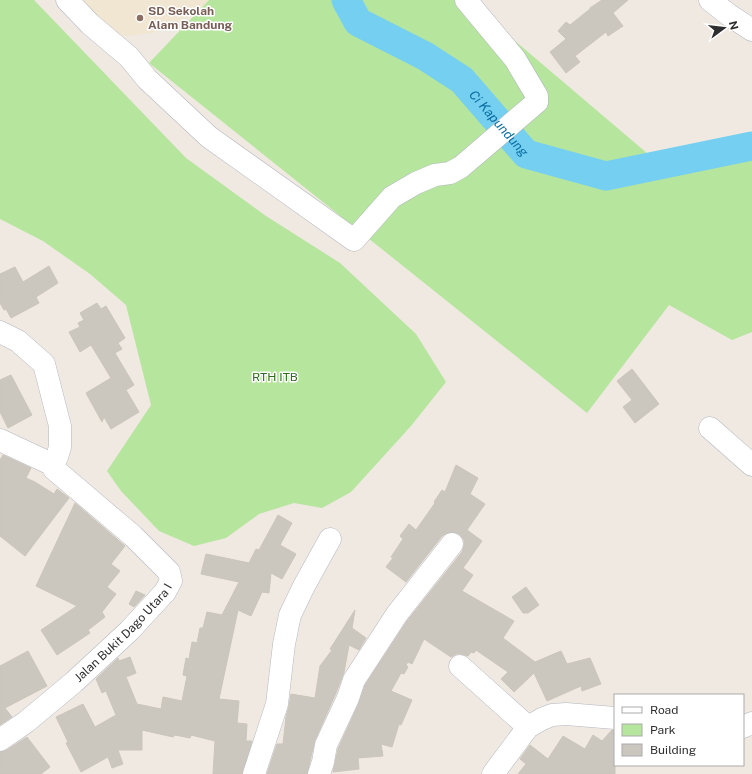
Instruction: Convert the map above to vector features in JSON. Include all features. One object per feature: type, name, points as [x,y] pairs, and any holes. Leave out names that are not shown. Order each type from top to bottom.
[{"type":"street","points":[[67,0],[90,24],[128,57],[147,79],[209,137],[354,240],[392,197],[416,183],[436,175],[450,173],[461,167],[517,121],[536,104],[538,100],[515,59],[466,0]]},
{"type":"street","points":[[710,0],[752,30]]},
{"type":"street","points":[[0,332],[18,341],[44,364],[60,426],[60,447],[53,463]]},
{"type":"street","points":[[710,428],[752,465]]},
{"type":"street","name":"Jalan Bukit Dago Utara I","points":[[0,440],[53,463],[170,572],[171,581],[165,592],[118,641],[56,697],[26,722],[0,740]]},
{"type":"street","points":[[254,774],[277,704],[284,644],[290,616],[304,586],[330,539]]},
{"type":"street","points":[[319,774],[326,745],[348,698],[354,680],[397,614],[452,544]]},
{"type":"street","points":[[460,666],[528,727]]},
{"type":"street","points":[[493,774],[528,727],[552,715],[566,714],[614,718]]},
{"type":"shaded area","name":"SD Sekolah Alam Bandung","points":[[75,0],[209,0],[196,14],[153,33],[125,36],[109,32]]},
{"type":"green space","name":"RTH ITB","points":[[0,0],[34,0],[186,158],[266,216],[340,263],[416,334],[446,382],[411,426],[351,492],[322,508],[294,503],[259,514],[226,538],[194,546],[159,531],[121,491],[107,471],[151,405],[126,305],[90,274],[43,241],[0,219]]},
{"type":"green space","points":[[209,0],[467,0],[668,171],[752,157],[752,332],[732,340],[669,305],[587,413],[149,63]]},
{"type":"building","points":[[602,0],[628,0],[613,13],[623,26],[608,36],[606,32],[575,56],[580,62],[566,73],[550,52],[566,39],[558,31],[566,22],[570,25]]},
{"type":"building","points":[[49,266],[58,283],[36,297],[39,303],[11,318],[6,309],[4,310],[0,303],[0,274],[15,267],[23,282]]},
{"type":"building","points":[[97,303],[101,309],[106,306],[125,338],[118,343],[122,349],[115,353],[134,385],[126,390],[139,412],[111,429],[104,417],[102,422],[86,393],[111,378],[91,345],[80,352],[69,332],[80,327],[78,323],[84,320],[80,313]]},
{"type":"building","points":[[632,369],[659,404],[635,423],[623,407],[632,400],[617,381]]},
{"type":"building","points":[[11,375],[32,415],[8,428],[0,412],[0,380]]},
{"type":"building","points":[[3,455],[31,468],[26,478],[54,494],[57,489],[69,498],[25,556],[0,536],[0,460]]},
{"type":"building","points":[[456,465],[478,478],[470,494],[485,504],[467,530],[482,541],[463,568],[473,575],[462,591],[514,621],[503,638],[535,662],[561,651],[567,664],[590,658],[601,684],[582,691],[581,686],[547,701],[534,673],[514,692],[501,679],[508,672],[476,650],[474,653],[471,652],[468,656],[456,654],[451,657],[424,639],[412,664],[408,662],[406,665],[408,667],[404,674],[401,673],[391,691],[412,700],[401,725],[399,724],[392,747],[381,744],[383,756],[358,758],[359,769],[333,772],[338,749],[359,703],[365,685],[407,621],[462,552],[464,540],[459,534],[453,532],[447,533],[442,536],[406,582],[386,567],[393,558],[391,557],[403,539],[400,536],[409,524],[416,530],[435,503],[434,502],[442,490],[445,492]]},
{"type":"building","points":[[75,503],[125,546],[111,564],[120,571],[107,587],[116,594],[102,612],[105,617],[88,630],[90,633],[57,655],[41,630],[77,606],[36,586]]},
{"type":"building","points":[[278,515],[292,523],[280,545],[296,554],[282,579],[271,573],[269,593],[262,592],[251,616],[238,610],[219,699],[239,701],[237,723],[247,724],[246,741],[252,741],[242,774],[213,774],[215,741],[191,735],[190,738],[175,735],[173,737],[142,730],[142,750],[118,750],[123,764],[112,768],[108,757],[81,772],[66,743],[68,742],[56,717],[83,704],[95,727],[116,715],[106,691],[102,693],[96,679],[118,658],[119,661],[130,657],[136,673],[126,677],[137,704],[161,709],[163,697],[182,701],[187,676],[183,675],[186,658],[189,659],[192,642],[197,643],[200,628],[203,628],[207,612],[222,615],[239,582],[201,574],[206,554],[249,563],[256,549],[259,550]]},
{"type":"building","points":[[526,587],[539,605],[528,613],[523,613],[512,597]]},
{"type":"building","points":[[136,591],[145,595],[134,607],[129,604]]},
{"type":"building","points":[[355,610],[352,628],[366,638],[359,650],[349,645],[344,672],[315,740],[307,774],[267,774],[277,744],[283,744],[286,717],[291,694],[315,698],[320,666],[332,650],[330,649]]},
{"type":"building","points":[[28,651],[47,686],[5,708],[12,717],[0,725],[0,666]]},
{"type":"building","points":[[612,730],[614,730],[615,774],[518,774],[526,764],[520,759],[530,745],[548,759],[563,736],[585,749],[593,735],[602,741]]},
{"type":"building","points":[[27,737],[50,767],[41,774],[0,774],[0,752],[7,750]]},
{"type":"waterway","name":"Ci Kapundung","points":[[346,0],[358,22],[425,56],[462,80],[526,154],[606,176],[752,146]]},
{"type":"place","name":"SD Sekolah Alam Bandung","points":[[140,18]]}]
